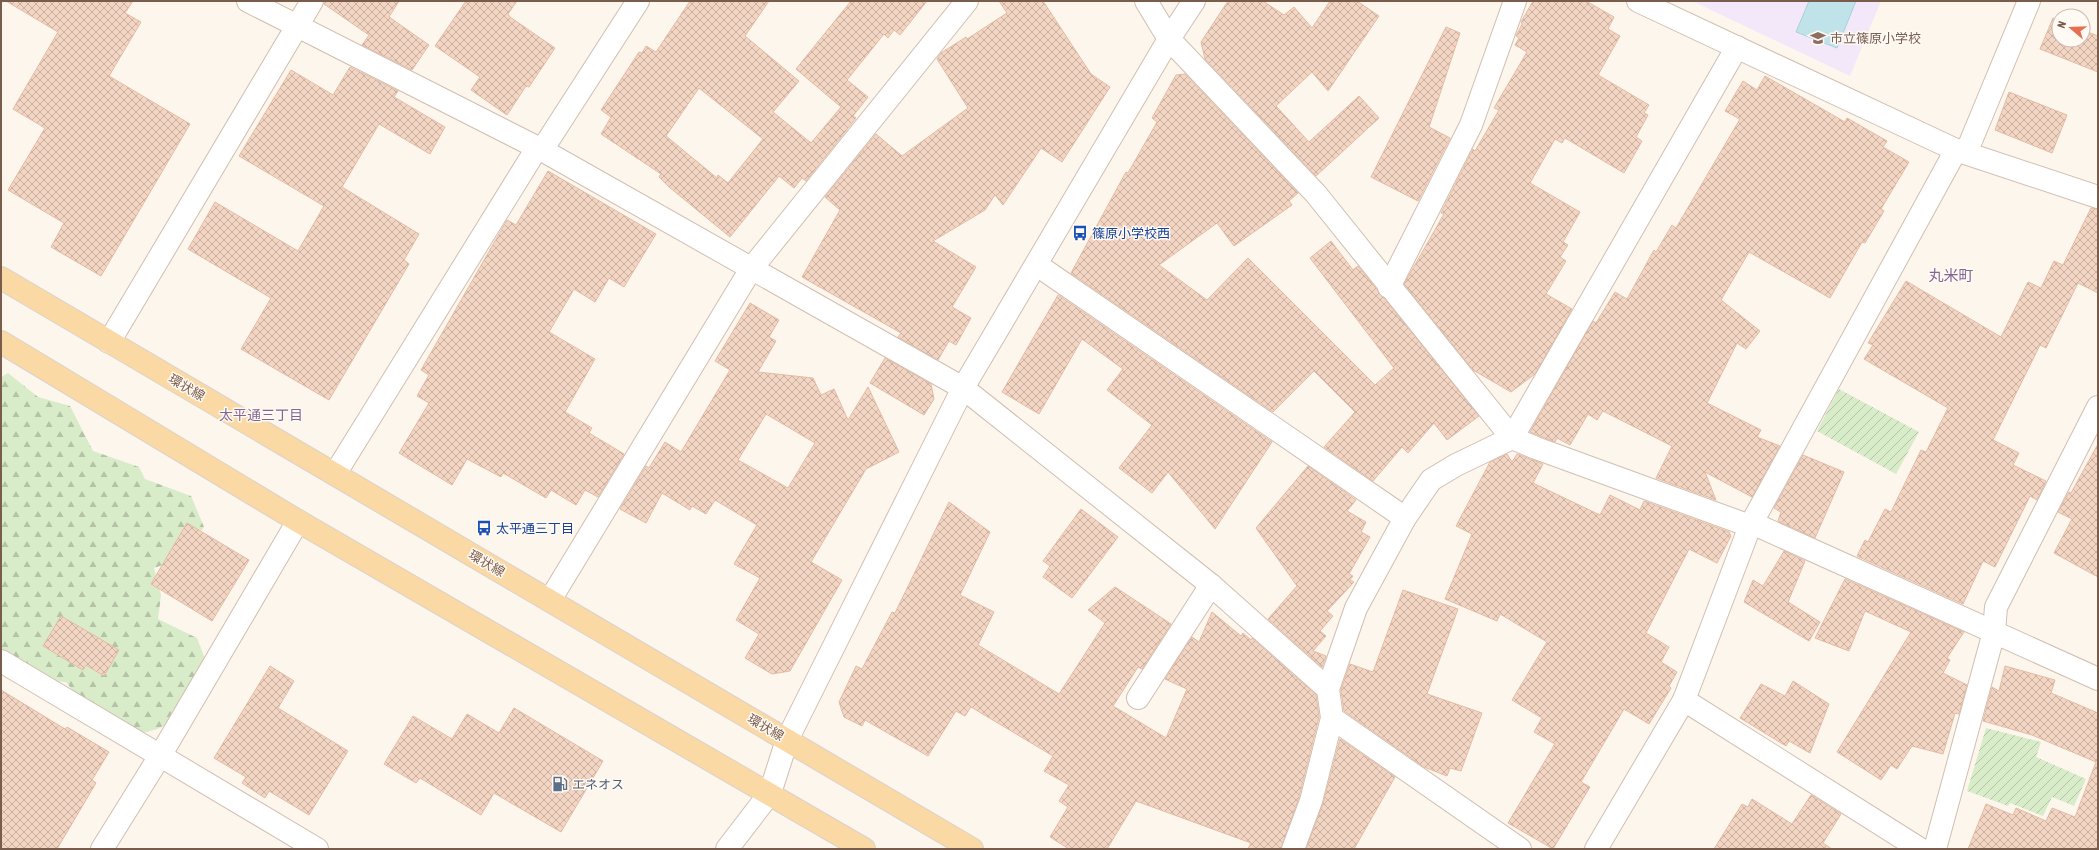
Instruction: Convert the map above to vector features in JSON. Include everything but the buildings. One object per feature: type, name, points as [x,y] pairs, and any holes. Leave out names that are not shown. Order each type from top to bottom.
[{"type":"main road","name":"環状線","points":[[1,278],[972,849]]},
{"type":"main road","points":[[1,342],[298,521],[770,793],[864,849]]},
{"type":"street","points":[[248,1],[539,149],[963,388],[1210,585],[1328,689]]},
{"type":"street","points":[[109,342],[312,1]]},
{"type":"street","points":[[335,474],[539,149],[638,1]]},
{"type":"street","points":[[550,600],[751,268],[967,1]]},
{"type":"street","points":[[1146,1],[1169,39],[1316,194],[1389,287],[1512,438],[1536,448],[1751,524],[2098,679]]},
{"type":"street","points":[[727,849],[770,793],[788,740],[963,388],[1037,265],[1169,39],[1194,1]]},
{"type":"street","points":[[1389,287],[1471,125],[1515,1]]},
{"type":"street","points":[[1638,1],[1961,152],[2098,197]]},
{"type":"street","points":[[1596,849],[1684,700],[1751,524],[1961,152],[2029,1]]},
{"type":"street","points":[[1293,849],[1311,801],[1332,718],[1328,689],[1356,608],[1405,518],[1431,480],[1456,465],[1512,438],[1737,47]]},
{"type":"street","points":[[1037,265],[1405,518]]},
{"type":"street","points":[[1935,849],[1994,632],[1996,607],[2098,407]]},
{"type":"street","points":[[102,849],[160,756],[298,521]]},
{"type":"street","points":[[1138,698],[1210,585]]},
{"type":"street","points":[[1,661],[317,849]]},
{"type":"street","points":[[1684,700],[1920,849]]},
{"type":"street","points":[[1332,718],[1520,849]]},
{"type":"shaded area","name":"市立篠原小学校","points":[[1692,1],[1881,1],[1850,76]]},
{"type":"green space","points":[[8,373],[38,397],[70,406],[93,451],[139,467],[145,479],[191,496],[204,527],[180,559],[154,568],[161,595],[158,619],[197,638],[205,659],[184,716],[157,729],[139,734],[78,697],[66,682],[23,679],[1,666],[1,377]]},
{"type":"green space","points":[[1839,389],[1919,432],[1896,474],[1817,431]]},
{"type":"green space","points":[[1986,728],[2041,742],[2036,757],[2086,779],[2074,806],[2052,797],[2043,816],[2010,803],[2008,806],[1967,791]]},
{"type":"water","points":[[1809,1],[1856,1],[1837,48],[1796,32]]},
{"type":"place","name":"市立篠原小学校","points":[[1818,38]]},
{"type":"place","name":"篠原小学校西","points":[[1080,233]]},
{"type":"place","name":"太平通三丁目","points":[[484,528]]},
{"type":"place","name":"エネオス","points":[[560,784]]},
{"type":"district","name":"丸米町","points":[[1951,276]]},
{"type":"district","name":"太平通三丁目","points":[[261,415]]}]
